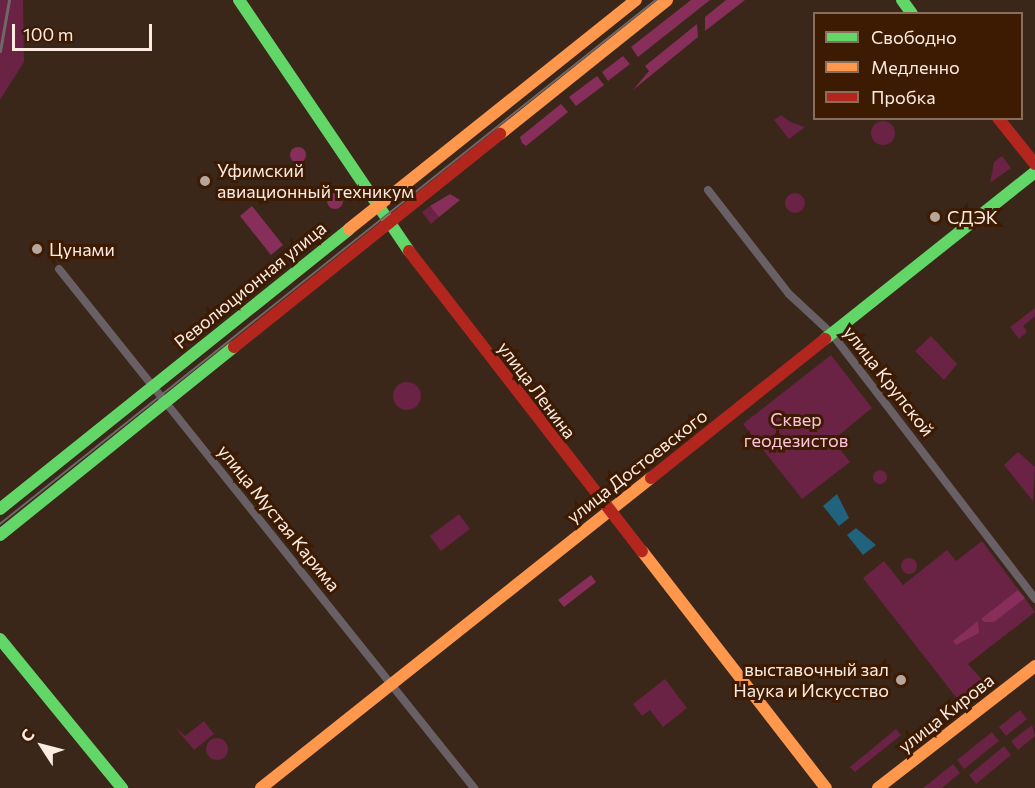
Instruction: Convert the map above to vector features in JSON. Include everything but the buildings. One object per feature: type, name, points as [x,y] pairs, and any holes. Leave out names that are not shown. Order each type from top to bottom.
[{"type":"street","name":"улица Ленина","points":[[238,0],[387,223],[608,513],[826,788]]},
{"type":"street","name":"Революционная улица","points":[[0,509],[636,0]]},
{"type":"street","points":[[0,535],[166,406],[387,223],[667,0]]},
{"type":"street","points":[[1000,120],[1035,164]]},
{"type":"street","name":"улица Достоевского","points":[[261,788],[1035,172]]},
{"type":"street","name":"улица Крупской","points":[[708,190],[789,294],[832,334],[1035,600]]},
{"type":"street","name":"улица Мустая Карима","points":[[59,269],[166,406],[474,788]]},
{"type":"street","points":[[0,639],[122,788]]},
{"type":"street","name":"улица Кирова","points":[[878,788],[1035,666]]},
{"type":"green space","points":[[0,0],[23,0],[24,62],[0,100]]},
{"type":"green space","points":[[781,115],[790,122],[805,127],[789,139],[774,120]]},
{"type":"green space","points":[[883,121],[888,122],[894,128],[894,138],[888,144],[883,145],[878,144],[872,138],[871,133],[872,128],[878,122]]},
{"type":"green space","points":[[1002,156],[1011,168],[990,183],[994,162]]},
{"type":"green space","points":[[795,193],[802,196],[805,203],[802,210],[795,213],[788,210],[785,203],[788,196]]},
{"type":"green space","points":[[430,206],[439,217],[431,224],[422,212]]},
{"type":"green space","points":[[1035,308],[1035,316],[1023,326],[1027,332],[1019,339],[1010,327]]},
{"type":"green space","points":[[931,336],[957,364],[944,380],[915,351]]},
{"type":"green space","name":"Сквер геодезистов","points":[[831,355],[872,408],[833,440],[850,462],[802,499],[743,424]]},
{"type":"green space","points":[[407,382],[417,386],[421,396],[417,406],[407,410],[397,406],[393,396],[397,386]]},
{"type":"green space","points":[[1018,452],[1035,467],[1033,501],[1004,465]]},
{"type":"green space","points":[[877,470],[883,470],[887,477],[883,484],[877,484],[873,480],[873,474]]},
{"type":"green space","points":[[459,514],[470,529],[441,551],[430,536]]},
{"type":"green space","points":[[982,541],[1035,612],[968,664],[983,681],[959,701],[863,578],[884,561],[903,585],[947,550],[956,561]]},
{"type":"green space","points":[[906,558],[912,558],[917,566],[915,572],[906,574],[901,569],[901,563]]},
{"type":"green space","points":[[665,679],[687,708],[663,727],[650,710],[642,716],[633,704]]},
{"type":"green space","points":[[1020,710],[1027,719],[1006,736],[999,727]]},
{"type":"green space","points":[[204,721],[214,734],[194,750],[174,726],[185,736]]},
{"type":"green space","points":[[1032,725],[1035,736],[1018,750],[1011,741]]},
{"type":"green space","points":[[896,729],[901,735],[855,772],[850,767]]},
{"type":"green space","points":[[992,732],[999,741],[964,769],[957,760]]},
{"type":"green space","points":[[217,738],[227,745],[228,749],[221,759],[217,760],[207,753],[206,749],[213,739]]},
{"type":"green space","points":[[1004,746],[1011,755],[976,784],[969,775]]},
{"type":"green space","points":[[953,764],[960,773],[942,788],[923,788]]},
{"type":"shaded area","points":[[691,0],[710,0],[638,57],[631,47]]},
{"type":"shaded area","points":[[726,0],[745,0],[705,31],[705,17]]},
{"type":"shaded area","points":[[697,24],[698,37],[633,90],[649,71],[645,66]]},
{"type":"shaded area","points":[[623,56],[630,64],[608,81],[602,72]]},
{"type":"shaded area","points":[[597,76],[604,85],[576,106],[569,97]]},
{"type":"shaded area","points":[[561,104],[568,112],[526,146],[522,143],[520,137]]},
{"type":"shaded area","points":[[298,147],[306,155],[298,163],[290,155]]},
{"type":"shaded area","points":[[335,193],[343,201],[335,209],[327,201]]},
{"type":"shaded area","points":[[450,194],[460,200],[439,217],[430,206]]},
{"type":"shaded area","points":[[252,206],[283,245],[271,255],[240,216]]},
{"type":"shaded area","points":[[591,575],[596,582],[564,607],[558,600]]},
{"type":"shaded area","points":[[1018,590],[1025,598],[994,622],[984,622],[981,619]]},
{"type":"shaded area","points":[[978,621],[979,633],[956,645],[953,641]]},
{"type":"water","points":[[837,494],[849,518],[839,526],[823,506]]},
{"type":"water","points":[[856,528],[876,545],[863,555],[847,535]]},
{"type":"tram line","points":[[0,524],[656,0]]},
{"type":"railway","points":[[0,51],[9,0]]},
{"type":"traffic: fast","points":[[239,0],[409,251]]},
{"type":"traffic: fast","points":[[902,0],[911,12]]},
{"type":"traffic: fast","points":[[825,339],[1035,172]]},
{"type":"traffic: fast","points":[[0,509],[349,229]]},
{"type":"traffic: fast","points":[[0,535],[234,347]]},
{"type":"traffic: fast","points":[[0,639],[122,788]]},
{"type":"traffic: slow","points":[[349,229],[636,0]]},
{"type":"traffic: slow","points":[[500,134],[667,0]]},
{"type":"traffic: slow","points":[[261,788],[651,478]]},
{"type":"traffic: slow","points":[[642,551],[826,788]]},
{"type":"traffic: slow","points":[[878,788],[1035,666]]},
{"type":"traffic: jam","points":[[1000,120],[1035,164]]},
{"type":"traffic: jam","points":[[234,347],[500,134]]},
{"type":"traffic: jam","points":[[409,251],[642,551]]},
{"type":"traffic: jam","points":[[651,478],[825,339]]},
{"type":"place","name":"Уфимский авиационный техникум","points":[[205,181]]},
{"type":"place","name":"СДЭК","points":[[935,217]]},
{"type":"place","name":"Цунами","points":[[37,249]]},
{"type":"place","name":"выставочный зал Наука и Искусство","points":[[901,680]]}]
